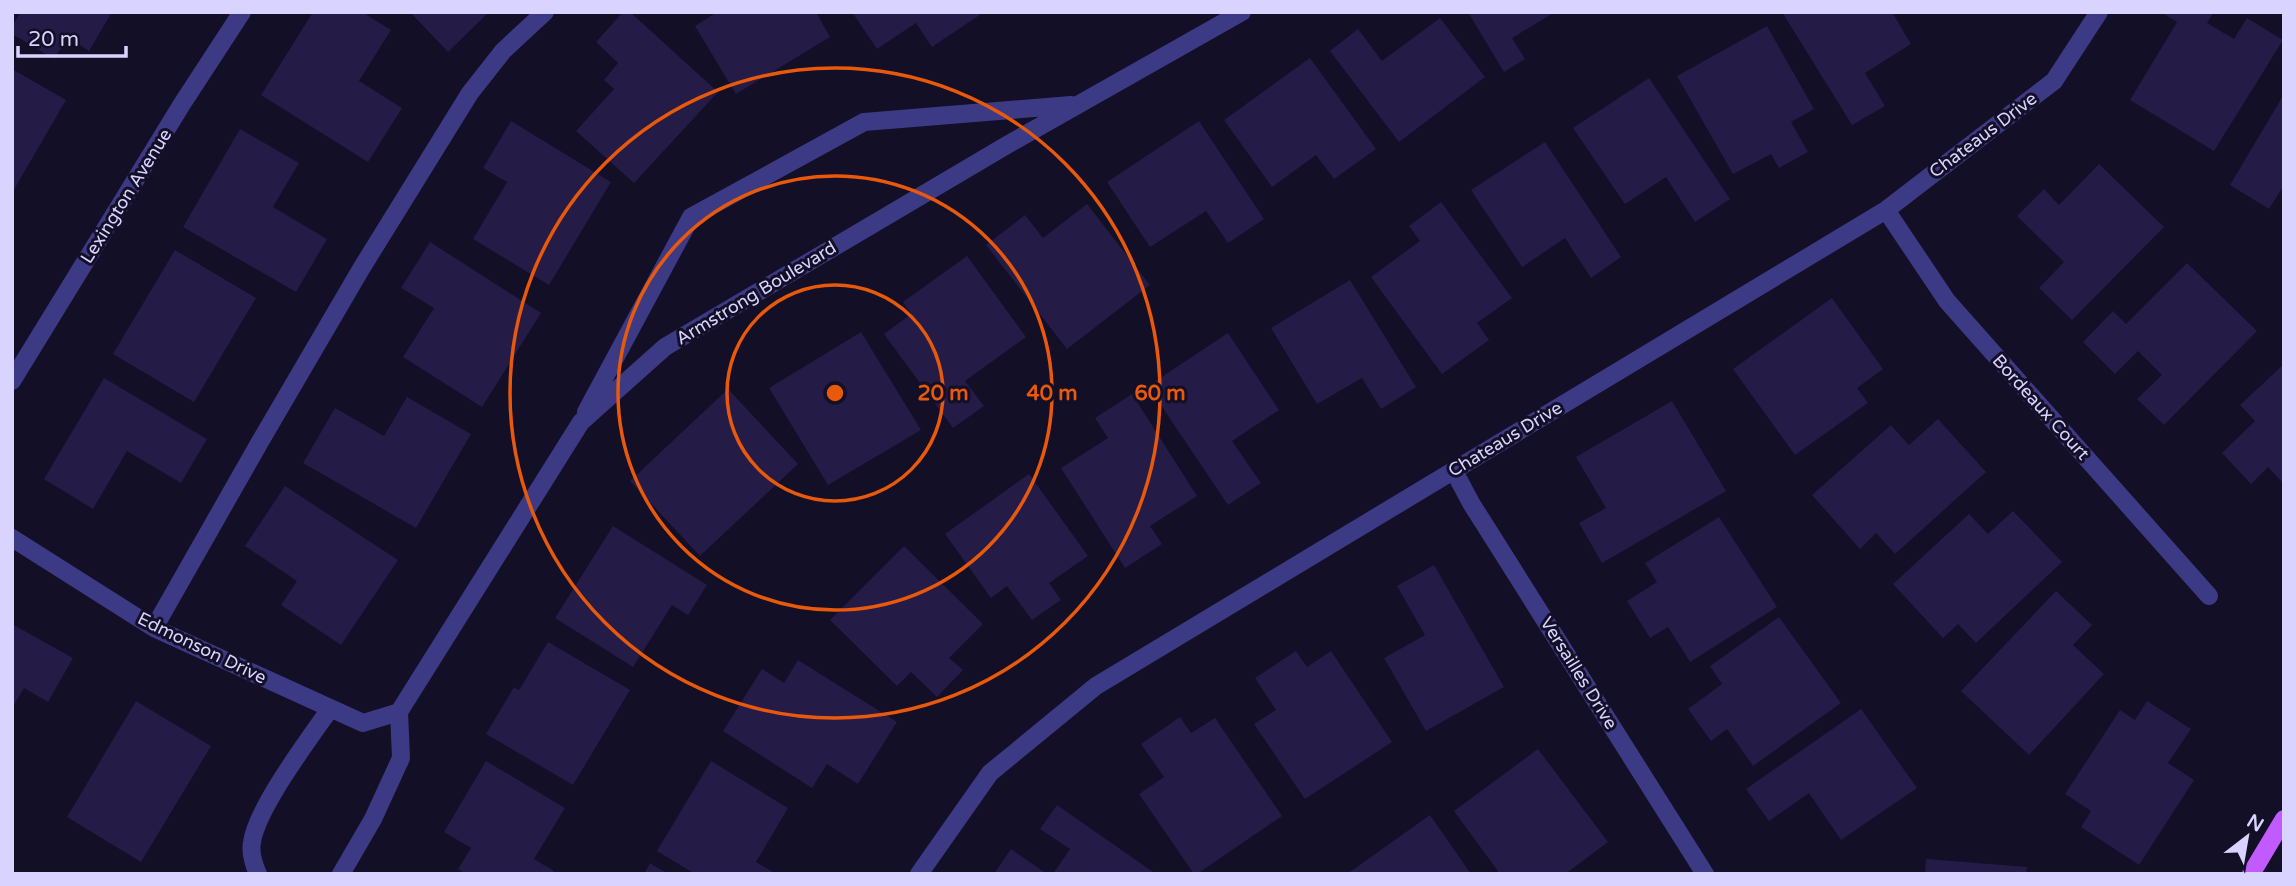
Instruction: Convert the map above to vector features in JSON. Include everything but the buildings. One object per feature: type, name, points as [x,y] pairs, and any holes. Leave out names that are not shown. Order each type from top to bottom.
[{"type":"main road","points":[[2251,874],[2284,819]]},
{"type":"street","name":"Lexington Avenue","points":[[12,382],[182,104],[242,12]]},
{"type":"street","points":[[154,628],[267,429],[470,93],[503,51],[545,12]]},
{"type":"street","name":"Armstrong Boulevard","points":[[399,712],[581,422],[665,347],[1242,12]]},
{"type":"street","name":"Chateaus Drive","points":[[919,874],[990,773],[1096,686],[1886,209],[2054,81],[2099,12]]},
{"type":"street","points":[[581,422],[691,217],[864,122],[1078,105]]},
{"type":"street","name":"Bordeaux Court","points":[[1886,209],[1947,301],[2209,596]]},
{"type":"street","name":"Versailles Drive","points":[[1454,471],[1471,503],[1705,874]]},
{"type":"street","name":"Edmonson Drive","points":[[12,538],[154,628],[330,709],[363,723],[399,712]]},
{"type":"street","points":[[258,874],[251,856],[252,840],[261,814],[330,709]]},
{"type":"street","points":[[341,874],[373,819],[401,758],[399,712]]}]
